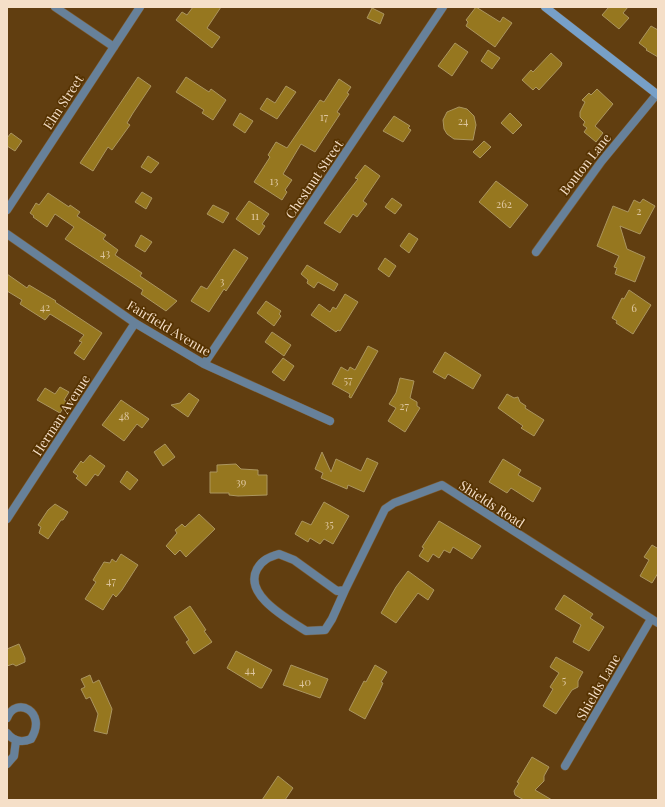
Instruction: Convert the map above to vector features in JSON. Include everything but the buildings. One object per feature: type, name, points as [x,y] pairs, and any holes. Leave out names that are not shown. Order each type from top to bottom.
[{"type":"main road","points":[[545,7],[658,94]]},
{"type":"street","points":[[55,7],[114,47]]},
{"type":"street","name":"Elm Street","points":[[7,210],[140,7]]},
{"type":"street","name":"Chestnut Street","points":[[204,364],[444,7]]},
{"type":"street","name":"Bouton Lane","points":[[536,252],[601,162],[658,94]]},
{"type":"street","name":"Fairfield Avenue","points":[[7,234],[135,323],[204,364],[330,421]]},
{"type":"street","name":"Herman Avenue","points":[[7,519],[135,323]]},
{"type":"street","name":"Shields Road","points":[[346,590],[336,591],[294,560],[279,554],[269,557],[260,563],[254,574],[255,586],[258,594],[276,610],[306,631],[325,630],[332,620],[385,509],[394,503],[442,485],[654,621]]},
{"type":"street","name":"Shields Lane","points":[[565,766],[654,621]]},
{"type":"street","points":[[7,718],[10,712],[22,708],[32,711],[36,718],[37,725],[31,739],[24,742],[16,740],[7,733]]},
{"type":"street","points":[[7,764],[14,756],[16,740]]}]
